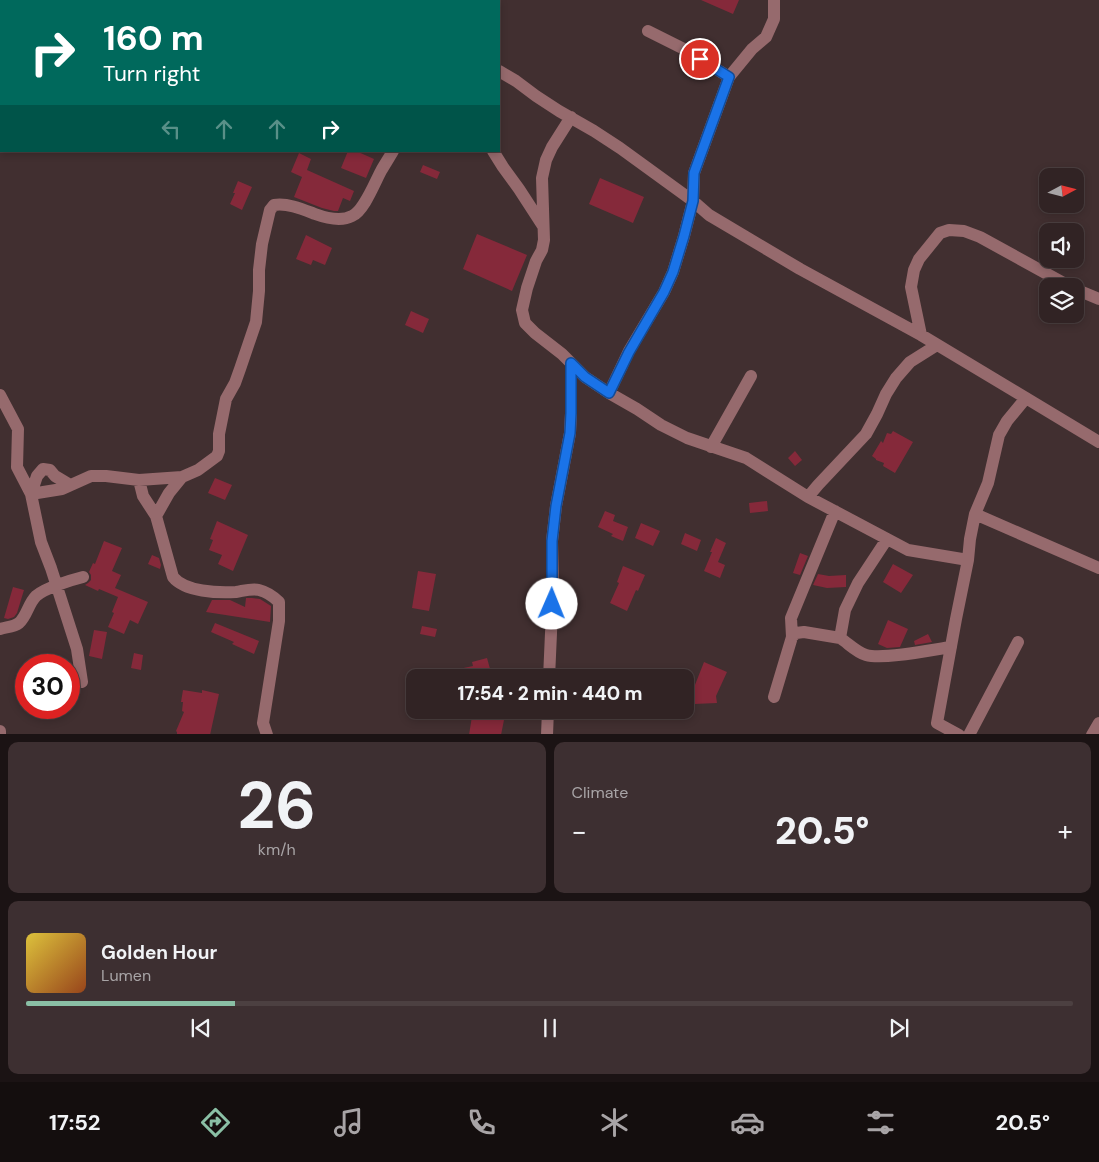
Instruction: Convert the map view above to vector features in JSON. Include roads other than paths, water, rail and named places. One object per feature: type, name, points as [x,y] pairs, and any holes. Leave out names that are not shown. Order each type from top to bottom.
[{"type":"street","points":[[609,393],[673,272],[693,201],[694,173],[729,77],[752,49],[766,37],[774,19],[774,0]]},
{"type":"street","points":[[648,31],[686,50],[729,77]]},
{"type":"street","points":[[500,73],[620,148],[693,201],[709,215],[758,245],[920,335],[1099,442]]},
{"type":"street","points":[[571,117],[546,160],[542,178],[544,240],[527,288],[522,310],[525,322],[585,377],[637,408],[661,425],[687,438],[746,458],[808,497],[908,550],[968,560]]},
{"type":"street","points":[[32,494],[62,489],[91,476],[138,480],[182,477],[192,473],[217,456],[220,451],[219,434],[226,399],[235,384],[256,322],[262,244],[270,210],[274,205],[280,204],[325,218],[343,219],[351,217],[357,214],[367,199],[392,152]]},
{"type":"street","points":[[494,152],[543,226]]},
{"type":"street","points":[[920,335],[911,287],[914,270],[919,259],[940,233],[949,230],[964,231],[980,237],[1054,278]]},
{"type":"street","points":[[1084,292],[1098,297]]},
{"type":"street","points":[[808,497],[866,434],[896,378],[910,362],[937,345]]},
{"type":"street","points":[[549,669],[552,541],[556,506],[570,433],[571,363]]},
{"type":"street","points":[[711,447],[751,376]]},
{"type":"street","points":[[0,396],[4,414],[15,422],[18,429],[17,467],[32,494],[41,542],[57,586],[76,650],[82,682]]},
{"type":"street","points":[[959,734],[935,729],[968,560],[970,539],[975,514],[988,483],[999,435],[1007,421],[1026,398]]},
{"type":"street","points":[[32,494],[37,476],[43,469],[50,470],[55,476],[70,485]]},
{"type":"street","points":[[156,516],[169,493],[182,477]]},
{"type":"street","points":[[138,480],[143,496],[156,516],[173,577],[176,581],[188,587],[213,592],[236,592],[258,589],[272,595],[279,602],[279,620],[263,723],[268,734]]},
{"type":"street","points":[[774,697],[792,637],[791,618],[835,511]]},
{"type":"street","points":[[975,514],[1099,568]]},
{"type":"street","points":[[840,638],[845,610],[858,583],[887,539]]},
{"type":"street","points":[[0,629],[19,623],[36,596],[44,590],[83,577]]},
{"type":"street","points":[[792,637],[796,633],[804,632],[840,638],[860,653],[872,656],[951,647]]},
{"type":"street","points":[[969,734],[1018,642]]},
{"type":"street","points":[[547,734],[548,719]]},
{"type":"street","points":[[1092,734],[1099,723]]}]
